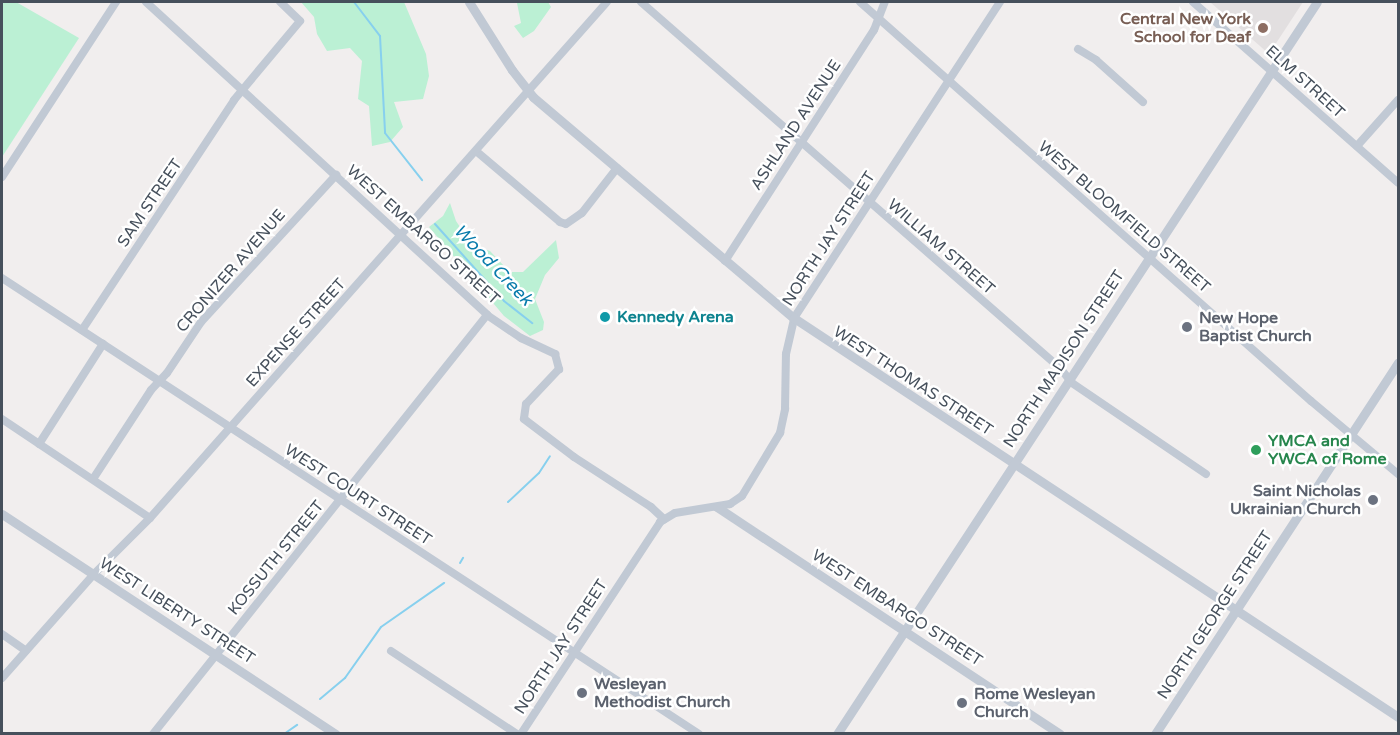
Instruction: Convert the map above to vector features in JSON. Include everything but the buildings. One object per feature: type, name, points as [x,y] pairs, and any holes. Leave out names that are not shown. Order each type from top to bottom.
[{"type":"street","points":[[2,177],[116,2]]},
{"type":"street","name":"WEST EMBARGO STREET","points":[[146,2],[488,315],[521,338],[549,350],[559,358],[560,369],[526,404],[523,411],[524,419],[574,457],[651,507],[664,519]]},
{"type":"street","name":"SAM STREET","points":[[82,330],[241,90],[300,21],[280,2]]},
{"type":"street","name":"WEST THOMAS STREET","points":[[468,2],[527,91],[794,318],[1398,717]]},
{"type":"street","name":"EXPENSE STREET","points":[[2,678],[94,574],[150,518],[607,2]]},
{"type":"street","name":"WILLIAM STREET","points":[[641,2],[801,141],[1081,391],[1206,474]]},
{"type":"street","name":"WEST BLOOMFIELD STREET","points":[[860,2],[1398,474]]},
{"type":"street","name":"ASHLAND AVENUE","points":[[725,261],[874,30],[885,2]]},
{"type":"street","name":"NORTH JAY STREET","points":[[519,734],[664,519],[675,513],[730,504],[741,496],[780,433],[785,409],[786,354],[794,318],[1000,2]]},
{"type":"street","name":"ELM STREET","points":[[1193,2],[1398,183]]},
{"type":"street","name":"NORTH MADISON STREET","points":[[837,734],[1317,2]]},
{"type":"street","points":[[1078,49],[1096,60],[1143,102]]},
{"type":"street","points":[[1357,146],[1398,100]]},
{"type":"street","points":[[476,151],[560,222],[566,224],[582,213],[617,168]]},
{"type":"street","name":"CRONIZER AVENUE","points":[[93,479],[151,390],[201,322],[336,175]]},
{"type":"street","name":"WEST COURT STREET","points":[[2,278],[699,734]]},
{"type":"street","name":"KOSSUTH STREET","points":[[153,734],[488,315]]},
{"type":"street","points":[[39,444],[103,344]]},
{"type":"street","name":"NORTH GEORGE STREET","points":[[1155,734],[1398,362]]},
{"type":"street","points":[[2,419],[150,518]]},
{"type":"street","name":"WEST EMBARGO STREET","points":[[717,507],[1060,734]]},
{"type":"street","name":"WEST LIBERTY STREET","points":[[2,514],[336,734]]},
{"type":"street","points":[[2,634],[26,651]]},
{"type":"street","points":[[391,651],[519,734]]},
{"type":"shaded area","name":"Central New York School for Deaf","points":[[1210,2],[1303,2],[1269,54]]},
{"type":"green space","points":[[2,2],[16,2],[79,38],[2,157]]},
{"type":"green space","points":[[301,2],[404,2],[426,54],[429,76],[423,99],[394,102],[403,127],[390,142],[372,146],[369,106],[358,99],[362,61],[350,48],[327,51],[317,34],[314,17]]},
{"type":"green space","points":[[548,2],[551,7],[534,31],[523,38],[514,26],[521,23],[517,3]]},
{"type":"green space","points":[[450,203],[456,221],[472,245],[490,251],[507,272],[523,272],[556,240],[559,258],[545,275],[535,299],[544,322],[543,330],[530,336],[504,316],[429,227],[443,216]]},
{"type":"waterway","name":"Wood Creek","points":[[354,2],[380,36],[385,133],[422,180]]},
{"type":"waterway","name":"Wood Creek","points":[[435,224],[504,301],[532,323]]},
{"type":"waterway","name":"Wood Creek","points":[[508,502],[539,473],[550,456]]},
{"type":"waterway","name":"Wood Creek","points":[[460,563],[463,558]]},
{"type":"waterway","name":"Wood Creek","points":[[320,699],[345,678],[381,627],[444,583]]},
{"type":"waterway","name":"Wood Creek","points":[[284,734],[297,725]]},
{"type":"place","name":"Central New York School for Deaf","points":[[1263,28]]},
{"type":"place","name":"Kennedy Arena","points":[[605,317]]},
{"type":"place","name":"New Hope Baptist Church","points":[[1187,327]]},
{"type":"place","name":"YMCA and YWCA of Rome","points":[[1256,450]]},
{"type":"place","name":"Saint Nicholas Ukrainian Church","points":[[1373,500]]},
{"type":"place","name":"Wesleyan Methodist Church","points":[[582,693]]},
{"type":"place","name":"Rome Wesleyan Church","points":[[962,703]]}]
